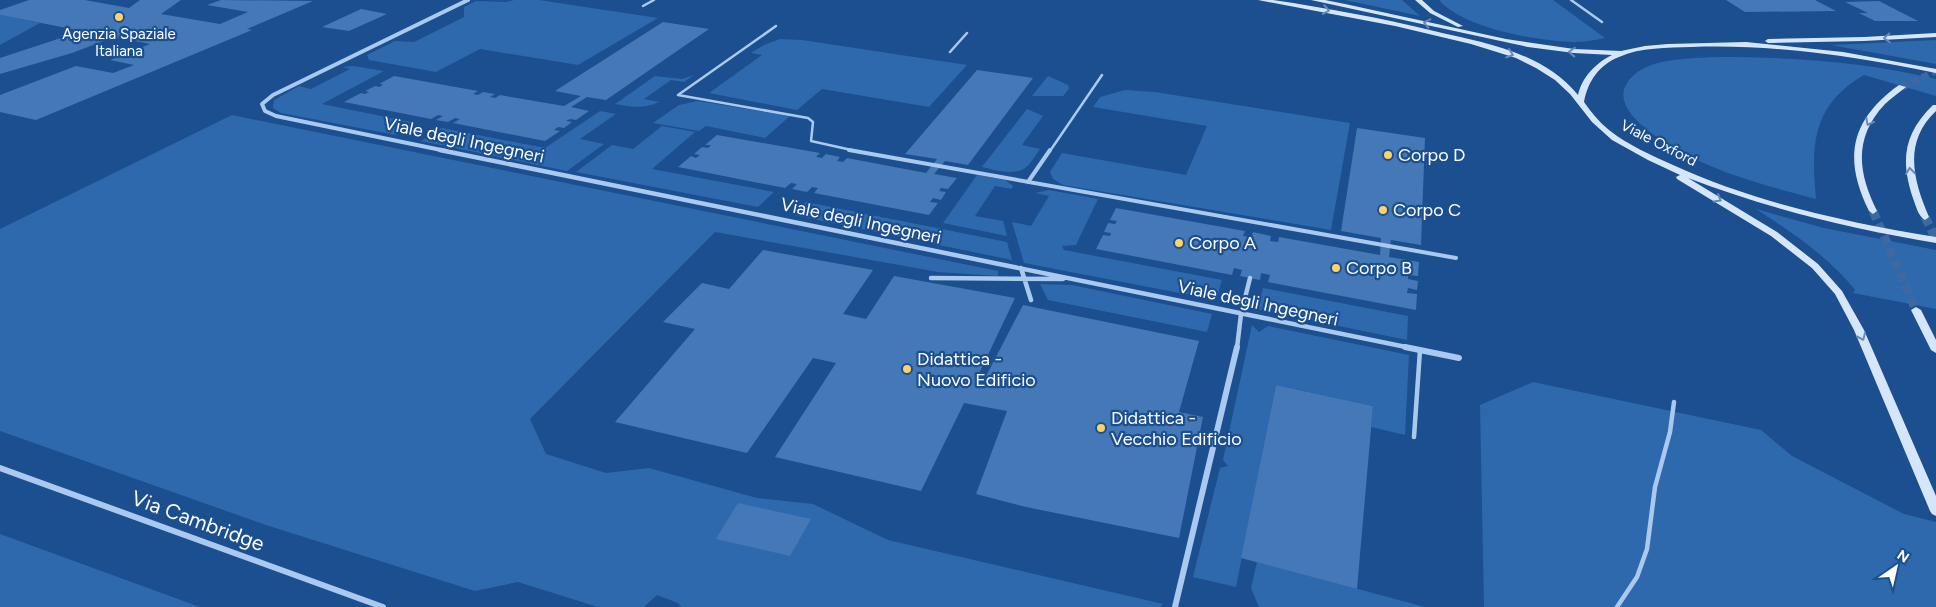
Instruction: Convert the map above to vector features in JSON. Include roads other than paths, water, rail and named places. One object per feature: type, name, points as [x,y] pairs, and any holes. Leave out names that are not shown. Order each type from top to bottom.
[{"type":"street","name":"Viale degli Ingegneri","points":[[468,0],[266,100],[262,104],[265,111],[276,116],[1459,358]]},
{"type":"street","name":"Viale Oxford","points":[[1261,0],[1400,24],[1510,54],[1551,73],[1563,82],[1594,122],[1630,147],[1683,172],[1768,203],[1832,221],[1936,240]]},
{"type":"street","points":[[1314,0],[1559,51],[1621,53],[1657,47],[1936,35]]},
{"type":"street","points":[[1418,0],[1440,16],[1491,38]]},
{"type":"street","points":[[1720,44],[1791,48],[1936,71]]},
{"type":"street","points":[[1580,102],[1585,84],[1592,74],[1605,62],[1621,53]]},
{"type":"street","points":[[1873,211],[1858,172],[1858,150],[1863,133],[1876,109],[1889,96],[1902,87]]},
{"type":"street","points":[[1925,217],[1912,187],[1908,152],[1919,125],[1936,107]]},
{"type":"street","points":[[1630,147],[1761,224],[1803,256],[1826,278],[1839,294],[1859,330],[1936,511]]},
{"type":"street","points":[[1021,268],[1031,300]]},
{"type":"street","points":[[931,278],[1076,280]]},
{"type":"street","points":[[1174,607],[1238,342],[1241,314],[1250,278]]},
{"type":"street","points":[[1916,310],[1936,350]]},
{"type":"street","name":"Via Cambridge","points":[[0,468],[383,607]]},
{"type":"lane","points":[[643,6],[654,0]]},
{"type":"lane","points":[[1571,0],[1602,22]]},
{"type":"lane","points":[[776,26],[678,95],[808,118],[813,122],[811,141],[818,144],[1456,258]]},
{"type":"lane","points":[[950,52],[967,33]]},
{"type":"lane","points":[[1028,182],[1102,75]]},
{"type":"lane","points":[[1414,437],[1420,350]]},
{"type":"lane","points":[[1617,607],[1637,577],[1647,549],[1655,487],[1670,432],[1674,402]]},
{"type":"tunnel","points":[[1902,87],[1936,71]]},
{"type":"tunnel","points":[[1873,211],[1916,310]]},
{"type":"tunnel","points":[[1925,217],[1936,239]]},
{"type":"place","name":"Agenzia Spaziale Italiana","points":[[119,17]]},
{"type":"place","name":"Corpo D","points":[[1388,155]]},
{"type":"place","name":"Corpo C","points":[[1383,210]]},
{"type":"place","name":"Corpo A","points":[[1179,243]]},
{"type":"place","name":"Corpo B","points":[[1336,268]]},
{"type":"place","name":"Didattica - Nuovo Edificio","points":[[907,369]]},
{"type":"place","name":"Didattica - Vecchio Edificio","points":[[1101,428]]}]
